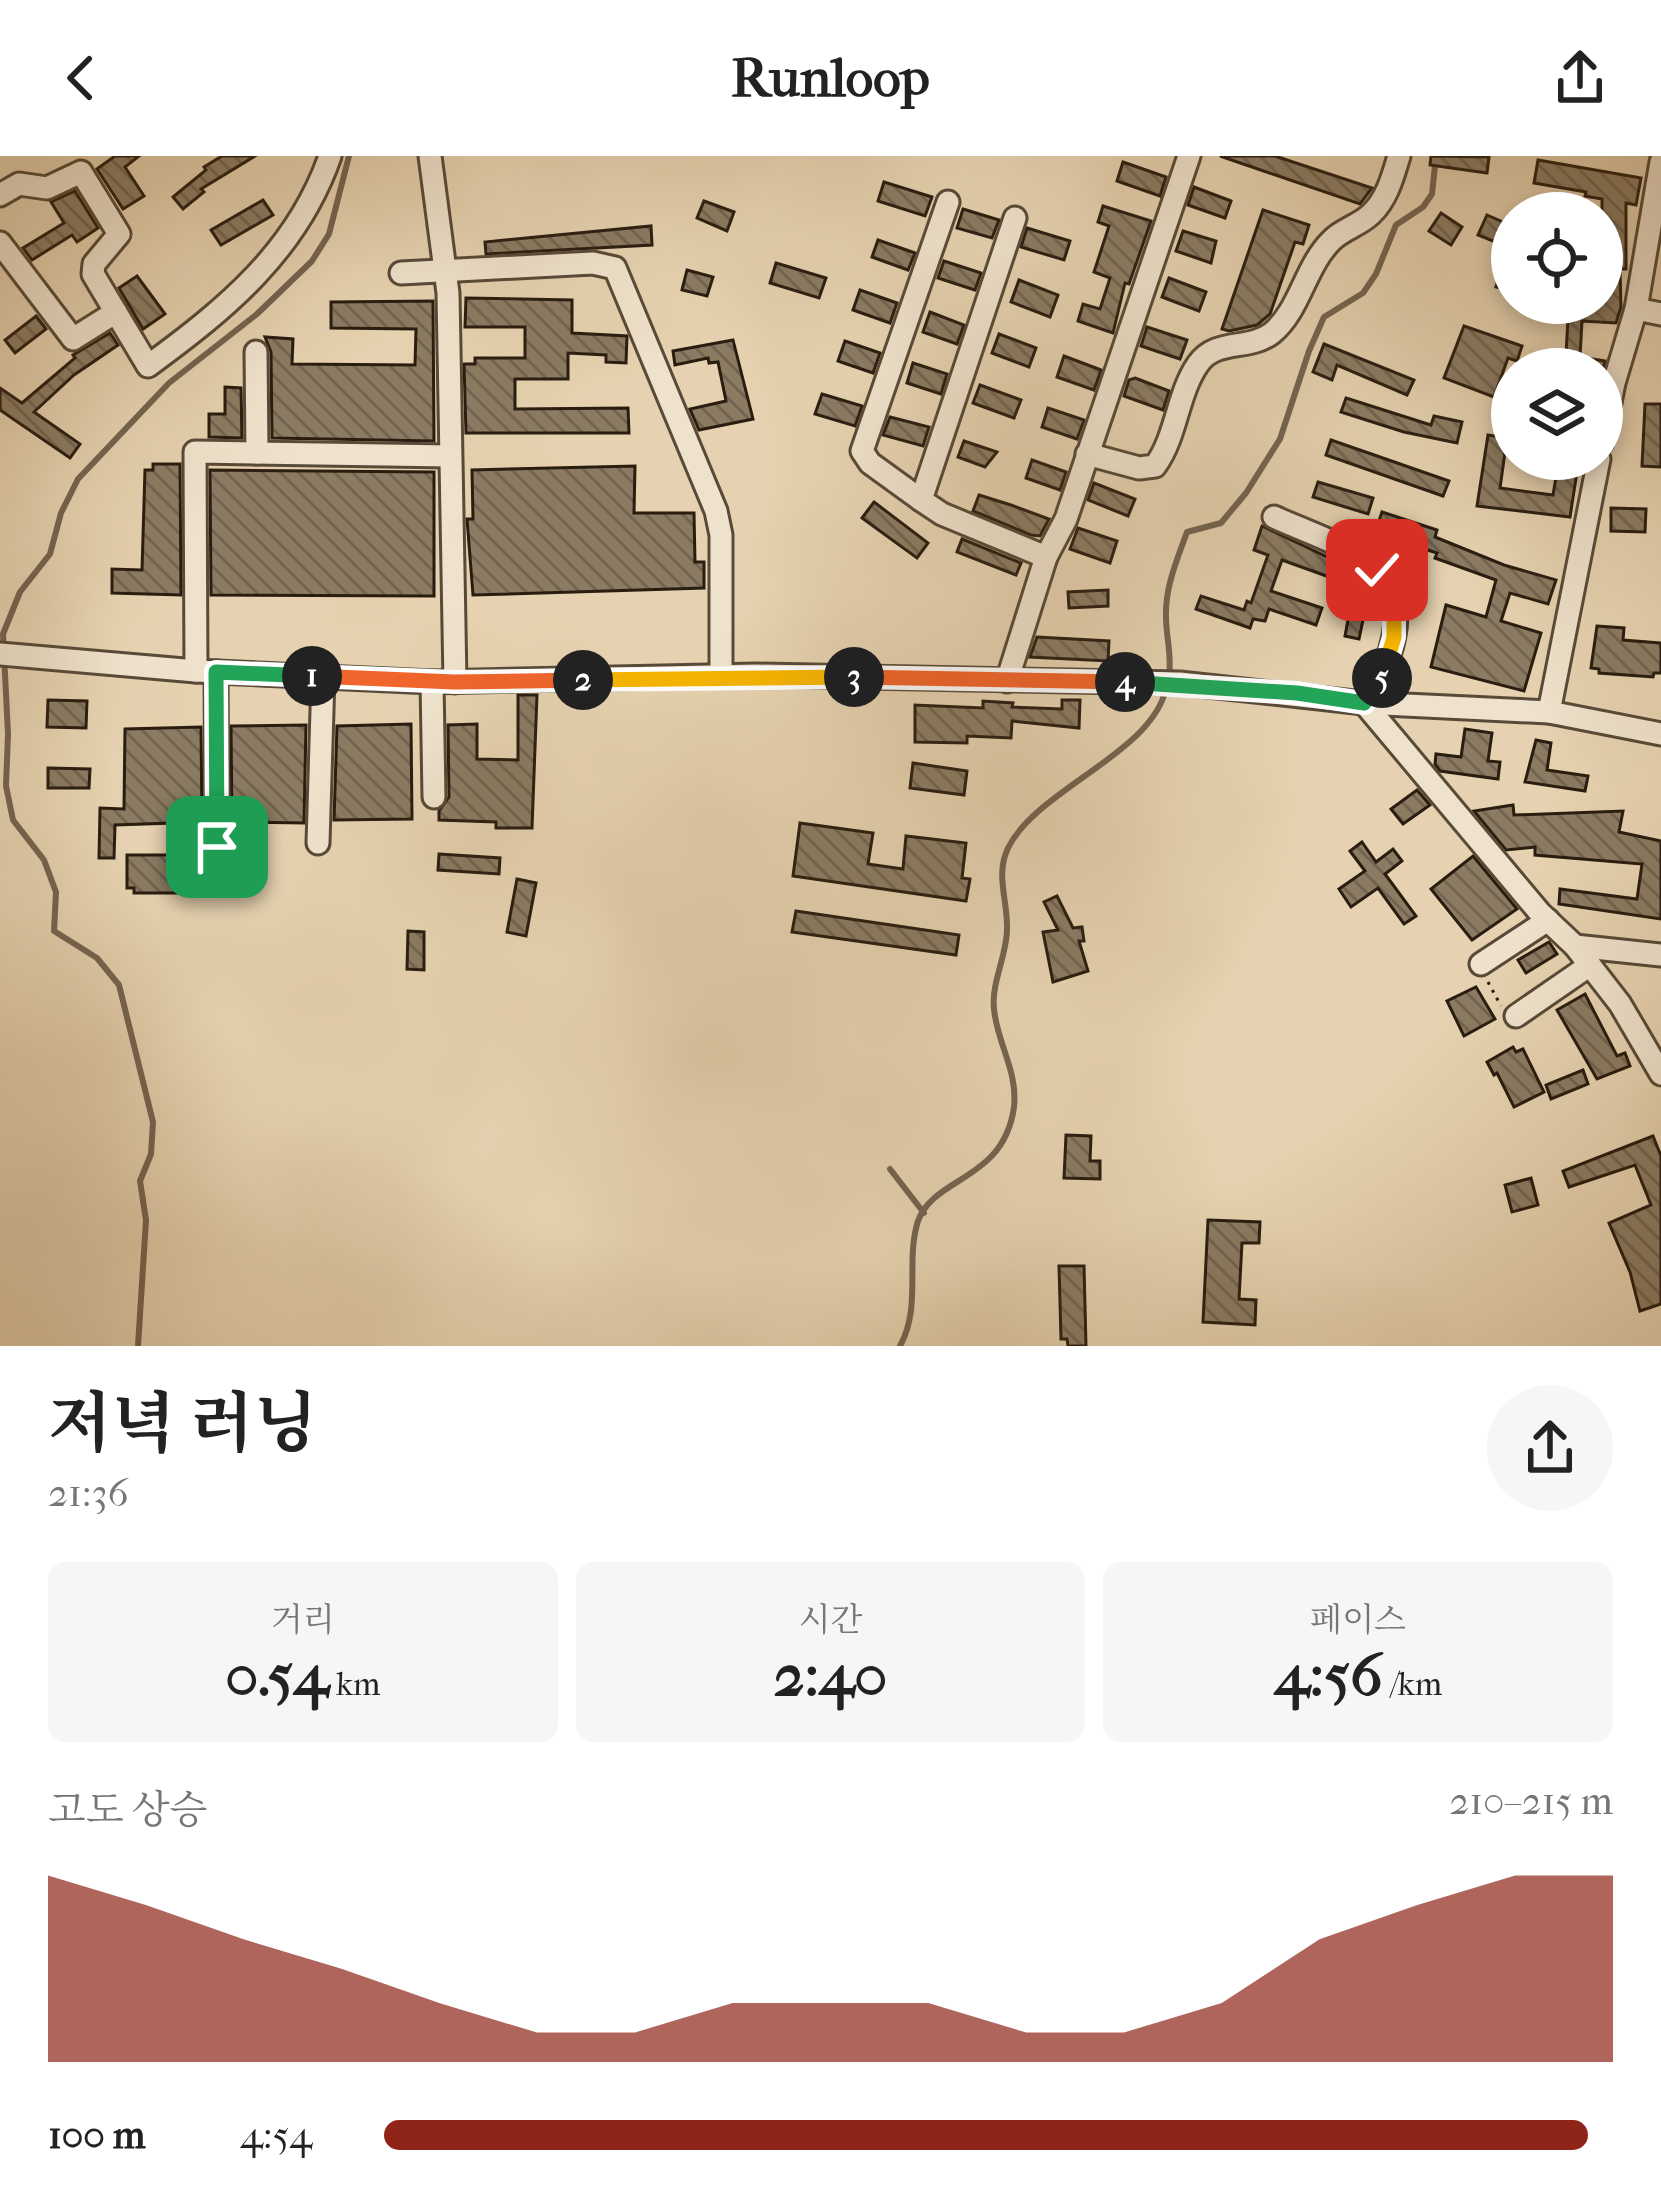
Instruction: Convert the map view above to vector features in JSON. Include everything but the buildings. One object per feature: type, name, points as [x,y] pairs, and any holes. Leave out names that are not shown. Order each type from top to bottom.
[{"type":"street","points":[[0,195],[19,184],[46,188],[81,172],[119,234],[94,264],[93,274],[148,366],[201,327],[285,246],[330,156]]},
{"type":"street","points":[[430,156],[448,293],[450,456],[444,682],[434,797]]},
{"type":"street","points":[[1007,680],[1189,156]]},
{"type":"street","points":[[1088,454],[1138,468],[1155,466],[1167,449],[1195,367],[1211,350],[1268,337],[1284,321],[1305,278],[1332,240],[1371,214],[1388,189],[1400,156]]},
{"type":"street","points":[[1623,351],[1636,309],[1661,162]]},
{"type":"street","points":[[948,202],[862,452],[869,463],[942,514],[1046,557]]},
{"type":"street","points":[[922,500],[1016,218]]},
{"type":"street","points":[[0,243],[73,339],[116,312]]},
{"type":"street","points":[[401,273],[593,263],[615,268],[716,512],[737,676]]},
{"type":"street","points":[[1636,309],[1661,314]]},
{"type":"street","points":[[256,352],[257,453]]},
{"type":"street","points":[[217,847],[195,452],[450,456]]},
{"type":"street","points":[[1549,712],[1595,480]]},
{"type":"street","points":[[1274,518],[1336,545],[1377,570],[1394,597],[1394,637],[1384,675],[1364,703]]},
{"type":"street","points":[[7,654],[206,671],[444,682],[737,676],[1180,682],[1364,703],[1549,712],[1661,734]]},
{"type":"street","points":[[319,843],[323,677]]},
{"type":"street","points":[[1364,703],[1575,946],[1620,1004],[1661,1075]]},
{"type":"street","points":[[1481,964],[1548,920]]},
{"type":"street","points":[[1575,946],[1661,955]]},
{"type":"street","points":[[1516,1016],[1590,965]]},
{"type":"path","points":[[1481,964],[1498,1004],[1516,1016]]},
{"type":"waterway","points":[[138,1346],[146,1220],[140,1181],[151,1154],[153,1122],[119,985],[97,958],[54,931],[56,892],[44,860],[13,820],[6,786],[3,634],[20,592],[50,554],[61,513],[78,479],[169,383],[257,314],[312,261],[329,234],[349,156]]},
{"type":"waterway","points":[[1169,675],[1167,595],[1187,532],[1221,523],[1246,493],[1280,439],[1324,317],[1363,293],[1396,225],[1423,207],[1432,194],[1436,156]]},
{"type":"waterway","points":[[900,1346],[910,1315],[918,1221],[938,1195],[997,1150],[1014,1107],[1013,1081],[994,999],[1006,939],[1002,878],[1008,848],[1043,807],[1140,732],[1157,711],[1166,688]]},
{"type":"waterway","points":[[890,1169],[924,1213]]},
{"type":"route","points":[[217,847],[216,672],[455,682],[756,675],[1180,682],[1364,703],[1384,675],[1394,637],[1394,597],[1377,570]]}]
